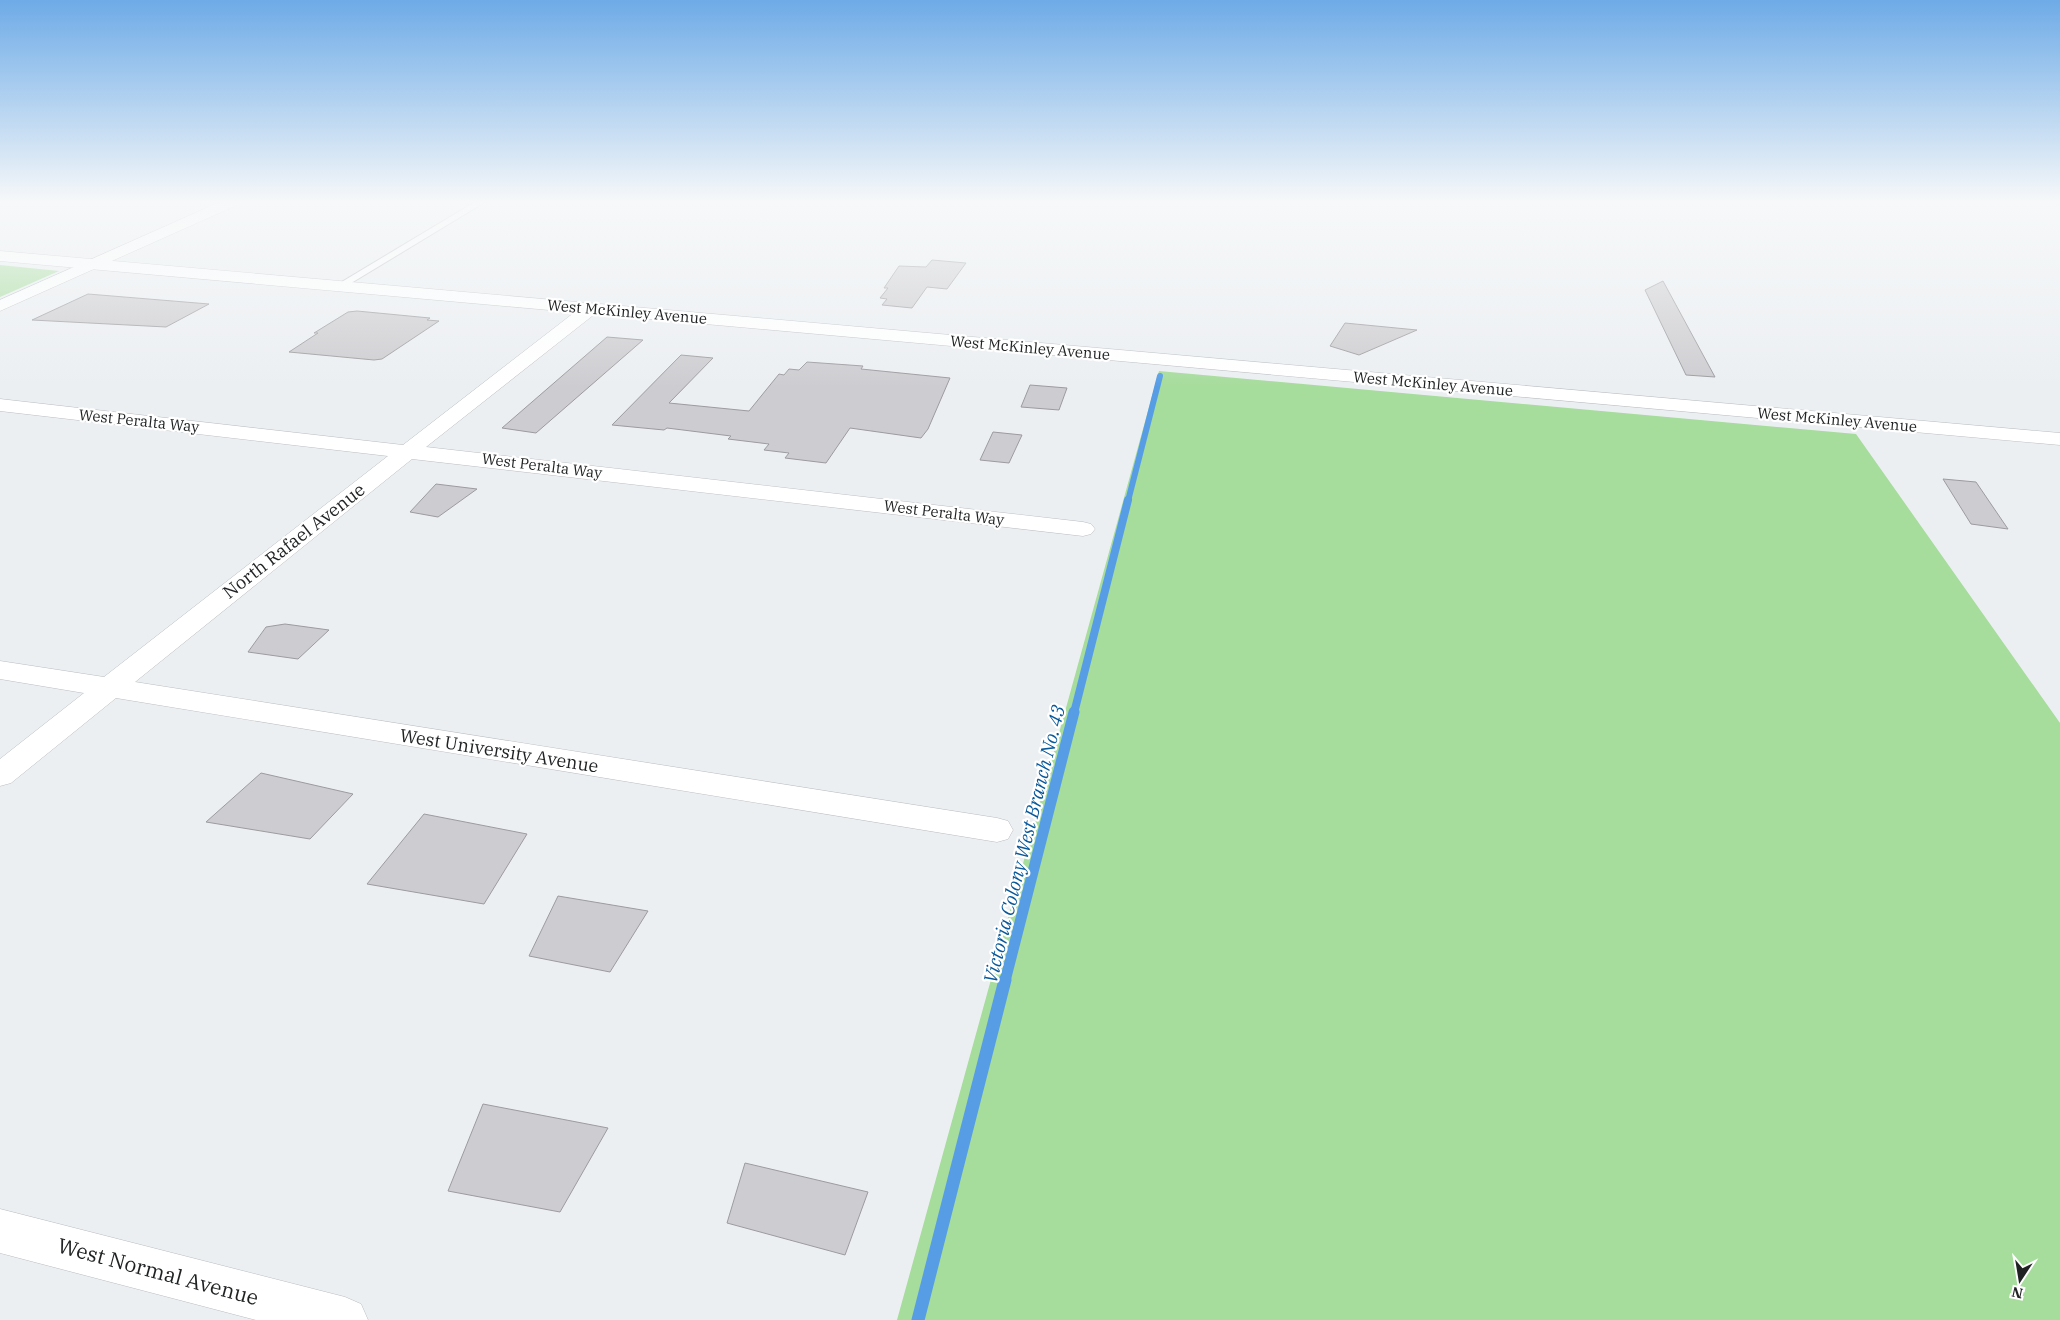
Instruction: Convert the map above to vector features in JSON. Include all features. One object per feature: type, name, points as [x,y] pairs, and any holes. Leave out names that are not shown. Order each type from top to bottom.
[{"type":"street","name":"West McKinley Avenue","points":[[89,264],[2060,439]]},
{"type":"street","points":[[0,306],[94,264]]},
{"type":"street","name":"North Rafael Avenue","points":[[0,775],[590,309]]},
{"type":"street","name":"West Peralta Way","points":[[0,405],[1083,529]]},
{"type":"street","name":"West University Avenue","points":[[0,670],[997,830]]},
{"type":"street","name":"West Normal Avenue","points":[[0,1230],[345,1320]]},
{"type":"lane","points":[[340,286],[378,264]]},
{"type":"green space","points":[[0,265],[59,271],[0,297]]},
{"type":"green space","points":[[1159,371],[1856,434],[2060,723],[2060,1320],[897,1320]]},
{"type":"building","points":[[929,264],[966,264],[947,289],[927,287],[912,308],[882,305],[887,299],[880,298],[888,288],[884,288],[899,266],[926,267]]},
{"type":"building","points":[[1663,281],[1715,377],[1686,375],[1645,290]]},
{"type":"building","points":[[88,294],[209,304],[166,327],[32,320]]},
{"type":"building","points":[[357,311],[430,318],[427,320],[439,321],[382,359],[374,360],[289,352],[318,333],[314,333],[348,312]]},
{"type":"building","points":[[1345,323],[1417,330],[1359,355],[1330,346]]},
{"type":"building","points":[[607,337],[643,340],[536,433],[502,428]]},
{"type":"building","points":[[681,355],[713,358],[669,403],[749,411],[779,374],[784,375],[789,369],[799,370],[807,362],[863,366],[861,369],[950,378],[928,429],[921,438],[850,428],[826,463],[785,458],[789,453],[764,450],[769,444],[728,439],[731,436],[667,428],[664,430],[612,425]]},
{"type":"building","points":[[1030,385],[1067,388],[1059,410],[1021,407]]},
{"type":"building","points":[[993,432],[1022,435],[1009,463],[980,460]]},
{"type":"building","points":[[1943,479],[1976,482],[2008,529],[1971,524]]},
{"type":"building","points":[[436,484],[477,489],[438,517],[410,512]]},
{"type":"building","points":[[285,624],[329,630],[298,659],[248,652],[266,627]]},
{"type":"building","points":[[261,773],[353,794],[310,839],[206,822]]},
{"type":"building","points":[[424,814],[527,834],[484,904],[367,884]]},
{"type":"building","points":[[558,896],[648,911],[610,972],[529,956]]},
{"type":"building","points":[[483,1104],[608,1128],[560,1212],[448,1191]]},
{"type":"building","points":[[745,1163],[868,1192],[845,1255],[727,1223]]},
{"type":"waterway","name":"Victoria Colony West Branch No. 43","points":[[1128,501],[1160,376]]},
{"type":"waterway","name":"Victoria Colony West Branch No. 43","points":[[1074,713],[1128,500]]},
{"type":"waterway","name":"Victoria Colony West Branch No. 43","points":[[1005,981],[1074,712]]},
{"type":"waterway","name":"Victoria Colony West Branch No. 43","points":[[918,1320],[1005,980]]}]
